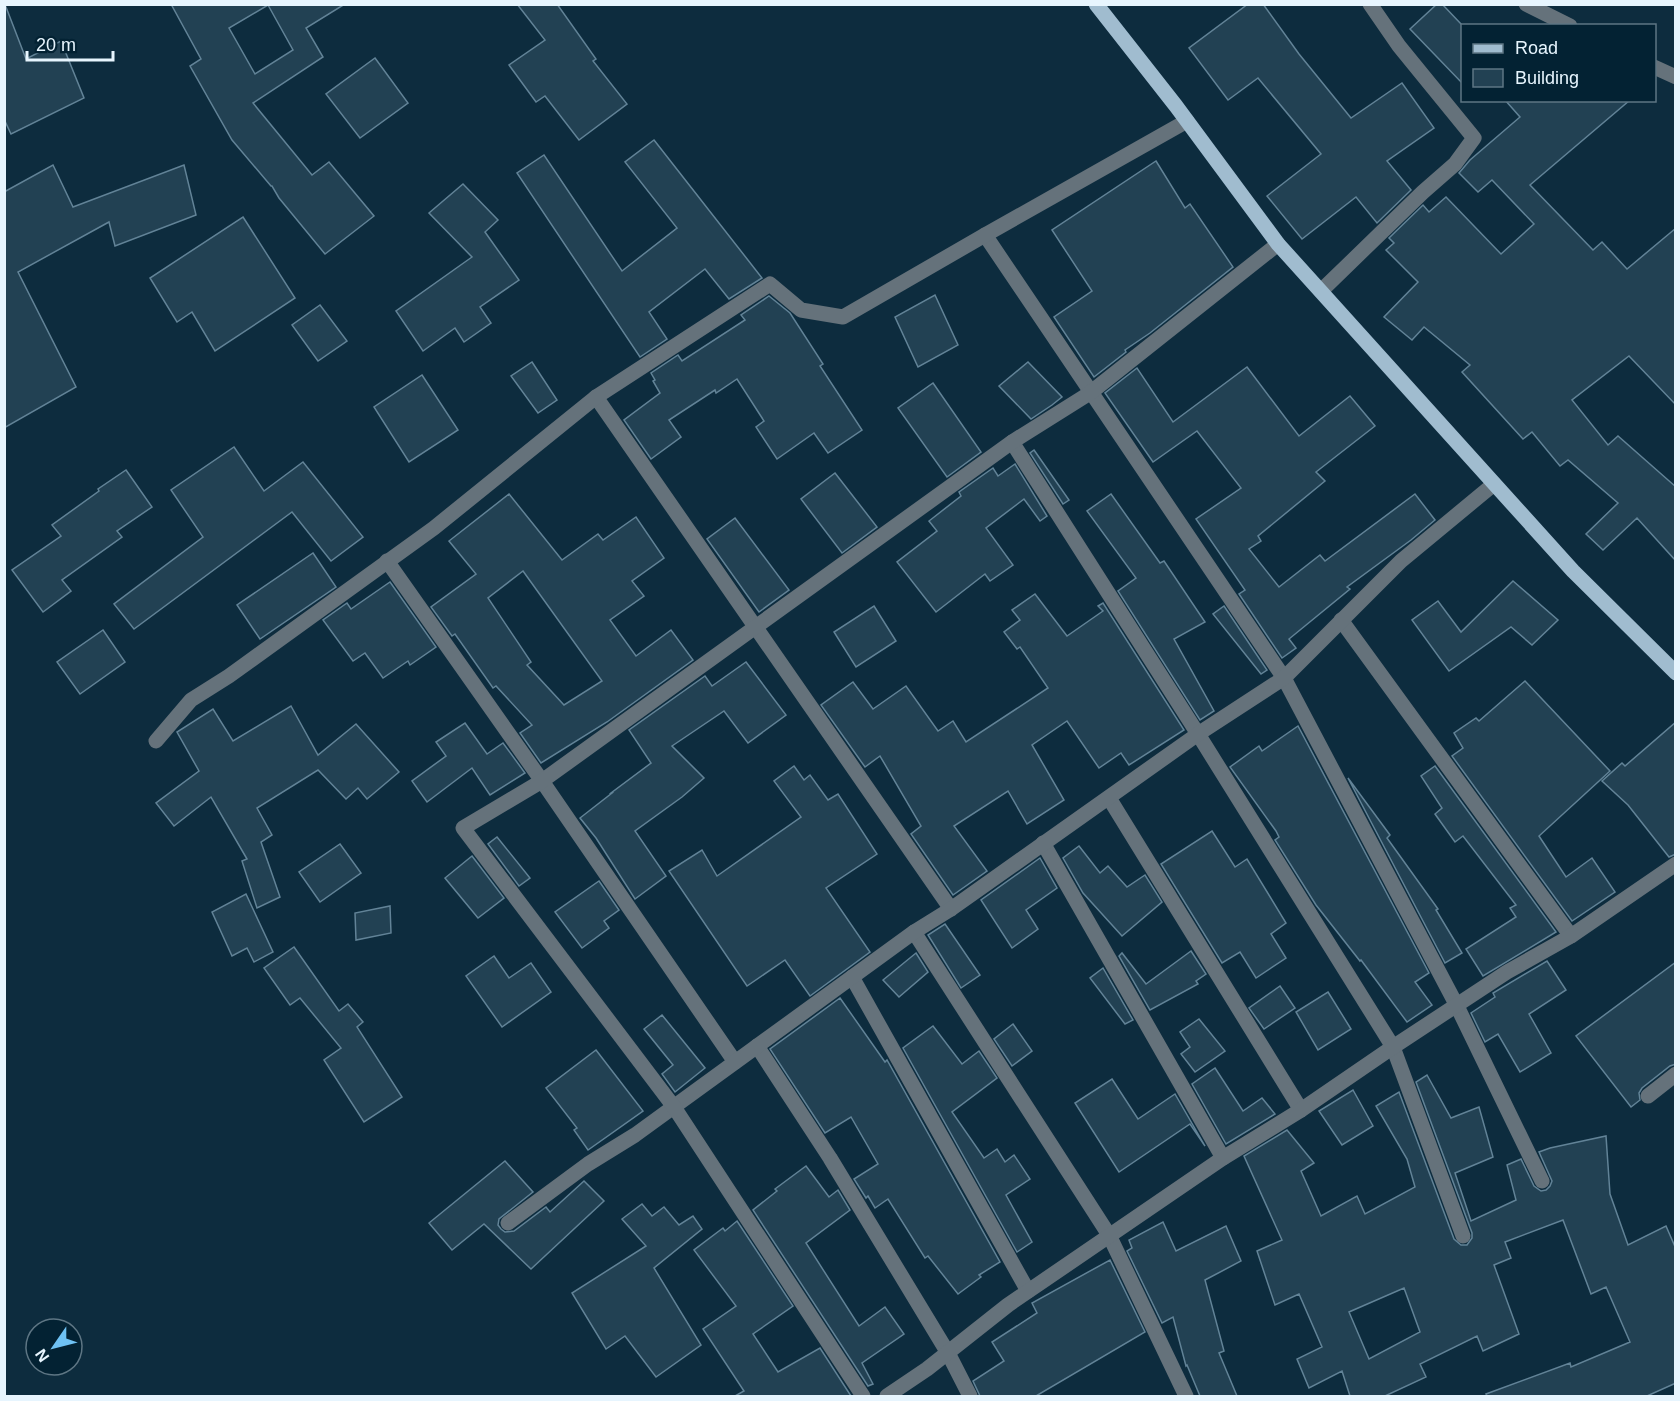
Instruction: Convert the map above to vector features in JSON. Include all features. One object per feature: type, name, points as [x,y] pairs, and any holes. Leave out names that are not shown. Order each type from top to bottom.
[{"type":"main road","points":[[1096,4],[1278,244],[1572,571],[1675,671]]},
{"type":"street","points":[[1321,291],[1455,164],[1474,138],[1399,46],[1370,4]]},
{"type":"street","points":[[1526,4],[1566,24]]},
{"type":"street","points":[[1656,68],[1676,77]]},
{"type":"street","points":[[156,741],[191,700],[229,676],[434,528],[596,397],[770,284],[801,310],[843,317],[1186,121]]},
{"type":"street","points":[[985,235],[1284,678],[1457,1006],[1542,1181]]},
{"type":"street","points":[[863,1396],[675,1107],[463,828],[542,781],[1012,442],[1090,393],[1278,244]]},
{"type":"street","points":[[596,397],[951,909]]},
{"type":"street","points":[[1012,442],[1393,1047],[1463,1236]]},
{"type":"street","points":[[508,1223],[588,1164],[635,1136],[914,932],[951,909],[1198,734],[1284,678],[1401,561],[1494,484]]},
{"type":"street","points":[[387,561],[735,1062]]},
{"type":"street","points":[[1341,620],[1571,936]]},
{"type":"street","points":[[1108,798],[1301,1110]]},
{"type":"street","points":[[1043,843],[1223,1158]]},
{"type":"street","points":[[887,1396],[927,1369],[1028,1291],[1223,1158],[1301,1110],[1507,972],[1571,936],[1676,864]]},
{"type":"street","points":[[914,932],[1109,1235],[1186,1396]]},
{"type":"street","points":[[852,977],[1028,1291]]},
{"type":"street","points":[[757,1046],[830,1158],[948,1353],[970,1396]]},
{"type":"street","points":[[1648,1096],[1676,1074]]},
{"type":"building","points":[[171,4],[345,4],[306,28],[323,57],[253,103],[312,175],[329,162],[374,216],[325,254],[279,198],[272,186],[232,140],[190,66],[201,59]],"holes":[[[268,5],[293,50],[255,74],[229,28]]]},
{"type":"building","points":[[517,4],[557,4],[596,59],[593,61],[627,104],[579,140],[545,96],[536,102],[509,65],[545,40]]},
{"type":"building","points":[[1248,4],[1263,4],[1299,54],[1351,118],[1402,83],[1434,128],[1387,161],[1411,190],[1377,223],[1356,197],[1302,239],[1267,196],[1321,154],[1258,78],[1228,100],[1189,48]]},
{"type":"building","points":[[1437,4],[1442,4],[1461,24],[1461,82],[1410,29]]},
{"type":"building","points":[[4,7],[6,7],[26,59],[61,41],[84,98],[11,134],[4,119]]},
{"type":"building","points":[[375,58],[408,103],[360,138],[326,94]]},
{"type":"building","points":[[1507,102],[1628,102],[1530,185],[1593,250],[1602,242],[1627,269],[1676,228],[1676,405],[1629,356],[1572,400],[1608,445],[1618,436],[1676,487],[1676,561],[1637,518],[1603,550],[1586,534],[1618,503],[1568,460],[1560,466],[1532,432],[1523,439],[1462,372],[1470,365],[1424,327],[1412,340],[1384,317],[1418,282],[1386,250],[1394,243],[1389,238],[1423,205],[1429,212],[1446,197],[1501,254],[1534,224],[1492,180],[1478,192],[1459,173],[1470,160],[1520,117]]},
{"type":"building","points":[[654,140],[762,278],[729,299],[705,269],[649,312],[667,339],[640,357],[517,173],[544,155],[622,271],[677,228],[625,162]]},
{"type":"building","points":[[1156,161],[1185,208],[1190,204],[1233,267],[1125,350],[1126,352],[1094,377],[1054,317],[1092,291],[1052,230]]},
{"type":"building","points":[[53,165],[73,207],[184,165],[196,215],[115,246],[109,222],[18,272],[76,387],[4,428],[4,192]]},
{"type":"building","points":[[463,184],[498,220],[485,232],[519,280],[480,307],[491,323],[464,342],[455,328],[423,351],[396,311],[472,257],[429,213]]},
{"type":"building","points":[[243,217],[295,298],[215,351],[192,312],[177,322],[150,278]]},
{"type":"building","points":[[935,295],[958,345],[918,367],[895,317]]},
{"type":"building","points":[[769,296],[790,313],[823,364],[820,366],[862,430],[828,453],[814,433],[777,459],[756,427],[764,421],[737,379],[716,393],[715,390],[669,420],[681,437],[651,459],[624,420],[660,393],[651,373],[678,355],[682,361],[745,320],[741,315]]},
{"type":"building","points":[[320,305],[347,341],[318,361],[292,325]]},
{"type":"building","points":[[532,362],[557,400],[538,413],[511,376]]},
{"type":"building","points":[[1028,362],[1062,397],[1031,419],[999,386]]},
{"type":"building","points":[[1247,367],[1299,436],[1350,396],[1375,426],[1316,472],[1325,481],[1258,536],[1261,541],[1249,549],[1279,587],[1320,555],[1325,561],[1415,494],[1435,520],[1347,587],[1350,589],[1289,639],[1296,648],[1282,658],[1239,594],[1245,590],[1196,519],[1241,488],[1197,431],[1153,462],[1105,393],[1137,368],[1173,422]]},
{"type":"building","points":[[422,375],[458,430],[409,462],[374,407]]},
{"type":"building","points":[[933,383],[981,452],[947,477],[898,408]]},
{"type":"building","points":[[234,447],[264,491],[303,462],[363,537],[331,561],[292,512],[134,629],[114,604],[203,537],[171,490]]},
{"type":"building","points":[[1034,450],[1069,500],[1063,504],[1030,453]]},
{"type":"building","points":[[1015,464],[1047,516],[1040,521],[1024,499],[986,528],[1013,565],[990,581],[985,574],[936,612],[897,562],[937,531],[929,521],[961,496],[959,492],[993,468],[998,476]]},
{"type":"building","points":[[126,470],[152,507],[117,531],[122,537],[62,580],[71,591],[43,612],[12,570],[61,536],[52,525]]},
{"type":"building","points":[[835,473],[877,527],[842,553],[801,499]]},
{"type":"building","points":[[509,494],[562,560],[598,534],[603,540],[636,517],[664,558],[632,581],[644,596],[610,620],[636,656],[671,630],[693,660],[607,722],[541,763],[520,733],[532,725],[496,686],[493,688],[455,634],[452,636],[431,607],[476,574],[449,541]],"holes":[[[523,571],[602,681],[564,705],[527,665],[531,662],[488,598]]]},
{"type":"building","points":[[1111,494],[1160,563],[1164,561],[1205,622],[1174,639],[1214,711],[1200,720],[1118,591],[1136,578],[1087,511]]},
{"type":"building","points":[[735,518],[789,590],[759,612],[707,539]]},
{"type":"building","points":[[313,553],[336,587],[260,639],[237,605]]},
{"type":"building","points":[[1513,581],[1558,620],[1532,645],[1511,627],[1449,671],[1412,620],[1438,601],[1461,632]]},
{"type":"building","points":[[390,582],[436,647],[410,665],[408,661],[383,678],[365,653],[353,661],[323,620],[347,603],[351,609]]},
{"type":"building","points":[[1035,594],[1067,636],[1103,611],[1098,606],[1103,603],[1184,730],[1129,765],[1121,753],[1099,768],[1067,721],[1032,745],[1064,800],[1027,824],[1008,791],[954,826],[987,871],[953,895],[911,834],[921,826],[880,756],[865,767],[821,705],[853,682],[873,709],[906,686],[938,731],[953,721],[966,742],[1048,688],[1020,647],[1017,649],[1004,632],[1020,620],[1012,610]]},
{"type":"building","points":[[874,606],[896,641],[856,667],[834,632]]},
{"type":"building","points":[[1224,606],[1267,670],[1261,674],[1213,614]]},
{"type":"building","points":[[103,630],[125,662],[80,694],[57,662]]},
{"type":"building","points":[[746,662],[786,715],[748,743],[724,711],[672,746],[704,778],[635,831],[666,876],[635,899],[596,838],[580,818],[651,763],[629,730],[705,676],[712,686]]},
{"type":"building","points":[[1525,681],[1610,771],[1539,836],[1566,877],[1592,858],[1615,892],[1572,921],[1452,756],[1463,748],[1454,733],[1476,718],[1479,721]]},
{"type":"building","points":[[291,706],[318,755],[356,724],[399,772],[367,799],[358,788],[346,799],[318,770],[257,808],[272,835],[261,842],[280,897],[257,908],[242,861],[247,859],[211,797],[174,826],[156,803],[199,771],[177,732],[213,709],[233,741]]},
{"type":"building","points":[[1676,722],[1676,854],[1669,857],[1628,805],[1602,781],[1622,763],[1625,766]]},
{"type":"building","points":[[465,723],[487,754],[503,743],[525,773],[490,795],[472,768],[427,802],[412,781],[446,756],[436,742]]},
{"type":"building","points":[[1298,726],[1429,973],[1415,982],[1432,1005],[1407,1022],[1316,905],[1275,840],[1279,837],[1276,831],[1230,767],[1259,746],[1262,751]]},
{"type":"building","points":[[794,766],[804,780],[810,775],[828,800],[838,794],[877,854],[826,888],[870,952],[810,996],[785,960],[747,986],[669,871],[702,850],[717,876],[801,817],[774,781]]},
{"type":"building","points":[[1435,766],[1556,932],[1483,976],[1466,949],[1516,917],[1510,908],[1516,905],[1463,836],[1455,842],[1435,814],[1442,808],[1421,776]]},
{"type":"building","points":[[1348,778],[1390,835],[1387,838],[1438,909],[1436,910],[1462,953],[1445,963]]},
{"type":"building","points":[[1212,831],[1235,867],[1247,859],[1286,923],[1271,934],[1286,958],[1256,978],[1240,952],[1222,963],[1161,864]]},
{"type":"building","points":[[497,837],[530,878],[519,886],[488,844]]},
{"type":"building","points":[[340,844],[361,873],[320,902],[299,872]]},
{"type":"building","points":[[1079,846],[1100,873],[1108,866],[1127,887],[1145,875],[1162,902],[1122,936],[1083,893],[1063,858]]},
{"type":"building","points":[[472,856],[504,898],[478,918],[445,878]]},
{"type":"building","points":[[1040,858],[1057,888],[1026,910],[1038,929],[1012,948],[981,900]]},
{"type":"building","points":[[599,881],[619,910],[604,921],[609,928],[582,948],[555,912]]},
{"type":"building","points":[[246,894],[273,952],[254,962],[247,948],[232,956],[212,912]]},
{"type":"building","points":[[390,906],[391,933],[356,940],[355,913]]},
{"type":"building","points":[[945,924],[980,975],[961,988],[928,935]]},
{"type":"building","points":[[294,947],[339,1011],[348,1004],[363,1022],[357,1027],[402,1097],[364,1122],[324,1060],[341,1048],[300,998],[290,1005],[264,968]]},
{"type":"building","points":[[1191,951],[1206,974],[1196,981],[1198,984],[1150,1010],[1119,956],[1122,953],[1146,984]]},
{"type":"building","points":[[916,953],[928,972],[899,997],[883,980]]},
{"type":"building","points":[[494,956],[509,978],[531,963],[551,992],[502,1027],[466,976]]},
{"type":"building","points":[[1547,961],[1566,990],[1529,1014],[1551,1053],[1520,1072],[1498,1034],[1485,1042],[1471,1013],[1495,997],[1493,993]]},
{"type":"building","points":[[1676,962],[1676,1064],[1670,1066],[1642,1088],[1639,1093],[1640,1100],[1631,1107],[1576,1036]]},
{"type":"building","points":[[1103,968],[1133,1020],[1125,1024],[1090,978]]},
{"type":"building","points":[[1280,986],[1295,1008],[1264,1029],[1249,1008]]},
{"type":"building","points":[[1328,992],[1351,1029],[1318,1050],[1296,1012]]},
{"type":"building","points":[[840,998],[885,1062],[887,1060],[1000,1262],[979,1275],[981,1277],[958,1294],[928,1256],[925,1258],[888,1199],[875,1208],[854,1179],[878,1164],[851,1117],[825,1133],[770,1049]]},
{"type":"building","points":[[662,1015],[705,1068],[675,1092],[662,1074],[673,1065],[644,1029]]},
{"type":"building","points":[[1199,1019],[1225,1051],[1195,1072],[1181,1054],[1190,1047],[1180,1032]]},
{"type":"building","points":[[1013,1024],[1032,1051],[1012,1066],[994,1039]]},
{"type":"building","points":[[933,1026],[962,1064],[979,1051],[997,1078],[952,1112],[984,1158],[997,1149],[1005,1162],[1014,1155],[1030,1179],[1006,1195],[1032,1242],[1017,1252],[903,1048]]},
{"type":"building","points":[[596,1050],[643,1111],[588,1150],[574,1130],[577,1128],[546,1088]]},
{"type":"building","points":[[1215,1068],[1243,1111],[1262,1098],[1275,1114],[1226,1144],[1192,1084]]},
{"type":"building","points":[[1427,1075],[1451,1118],[1479,1107],[1493,1157],[1455,1173],[1471,1221],[1516,1200],[1507,1165],[1521,1159],[1534,1186],[1541,1191],[1546,1190],[1552,1181],[1539,1152],[1606,1136],[1610,1194],[1628,1245],[1666,1226],[1676,1249],[1676,1383],[1647,1396],[1487,1396],[1486,1394],[1570,1363],[1571,1367],[1630,1342],[1606,1287],[1591,1294],[1563,1220],[1505,1242],[1511,1258],[1494,1265],[1519,1334],[1483,1351],[1477,1336],[1420,1364],[1426,1377],[1385,1396],[1350,1396],[1342,1371],[1309,1388],[1297,1359],[1322,1347],[1299,1294],[1275,1305],[1257,1251],[1282,1240],[1244,1156],[1287,1130],[1314,1163],[1301,1171],[1321,1216],[1357,1196],[1365,1214],[1415,1187],[1407,1159],[1376,1106],[1399,1092],[1454,1239],[1461,1245],[1467,1245],[1472,1238],[1472,1233],[1416,1082]],"holes":[[[1404,1288],[1420,1332],[1369,1359],[1349,1312]]]},
{"type":"building","points":[[1112,1079],[1138,1119],[1175,1094],[1205,1146],[1190,1124],[1119,1172],[1075,1103]]},
{"type":"building","points":[[1353,1090],[1373,1126],[1342,1145],[1319,1111]]},
{"type":"building","points":[[505,1161],[533,1192],[499,1219],[498,1225],[505,1232],[514,1231],[546,1207],[550,1212],[584,1181],[604,1201],[531,1269],[484,1224],[452,1250],[429,1223]]},
{"type":"building","points":[[806,1166],[829,1197],[838,1190],[850,1210],[806,1243],[859,1326],[885,1307],[904,1334],[862,1363],[873,1384],[868,1386],[753,1210],[777,1191],[775,1189]]},
{"type":"building","points":[[642,1204],[652,1216],[664,1207],[679,1225],[693,1216],[702,1229],[654,1268],[701,1345],[656,1377],[625,1336],[606,1349],[572,1293],[646,1246],[622,1219]]},
{"type":"building","points":[[737,1221],[793,1306],[753,1334],[778,1372],[820,1348],[851,1396],[735,1396],[744,1391],[703,1329],[736,1306],[694,1250],[723,1228],[725,1231]]},
{"type":"building","points":[[1163,1222],[1176,1251],[1226,1226],[1241,1261],[1205,1280],[1224,1351],[1219,1353],[1237,1396],[1200,1396],[1186,1366],[1173,1317],[1162,1323],[1127,1251],[1132,1248],[1129,1240]]},
{"type":"building","points":[[1110,1260],[1145,1332],[1036,1396],[980,1396],[973,1381],[1004,1361],[992,1342],[1037,1313],[1032,1303]]}]
